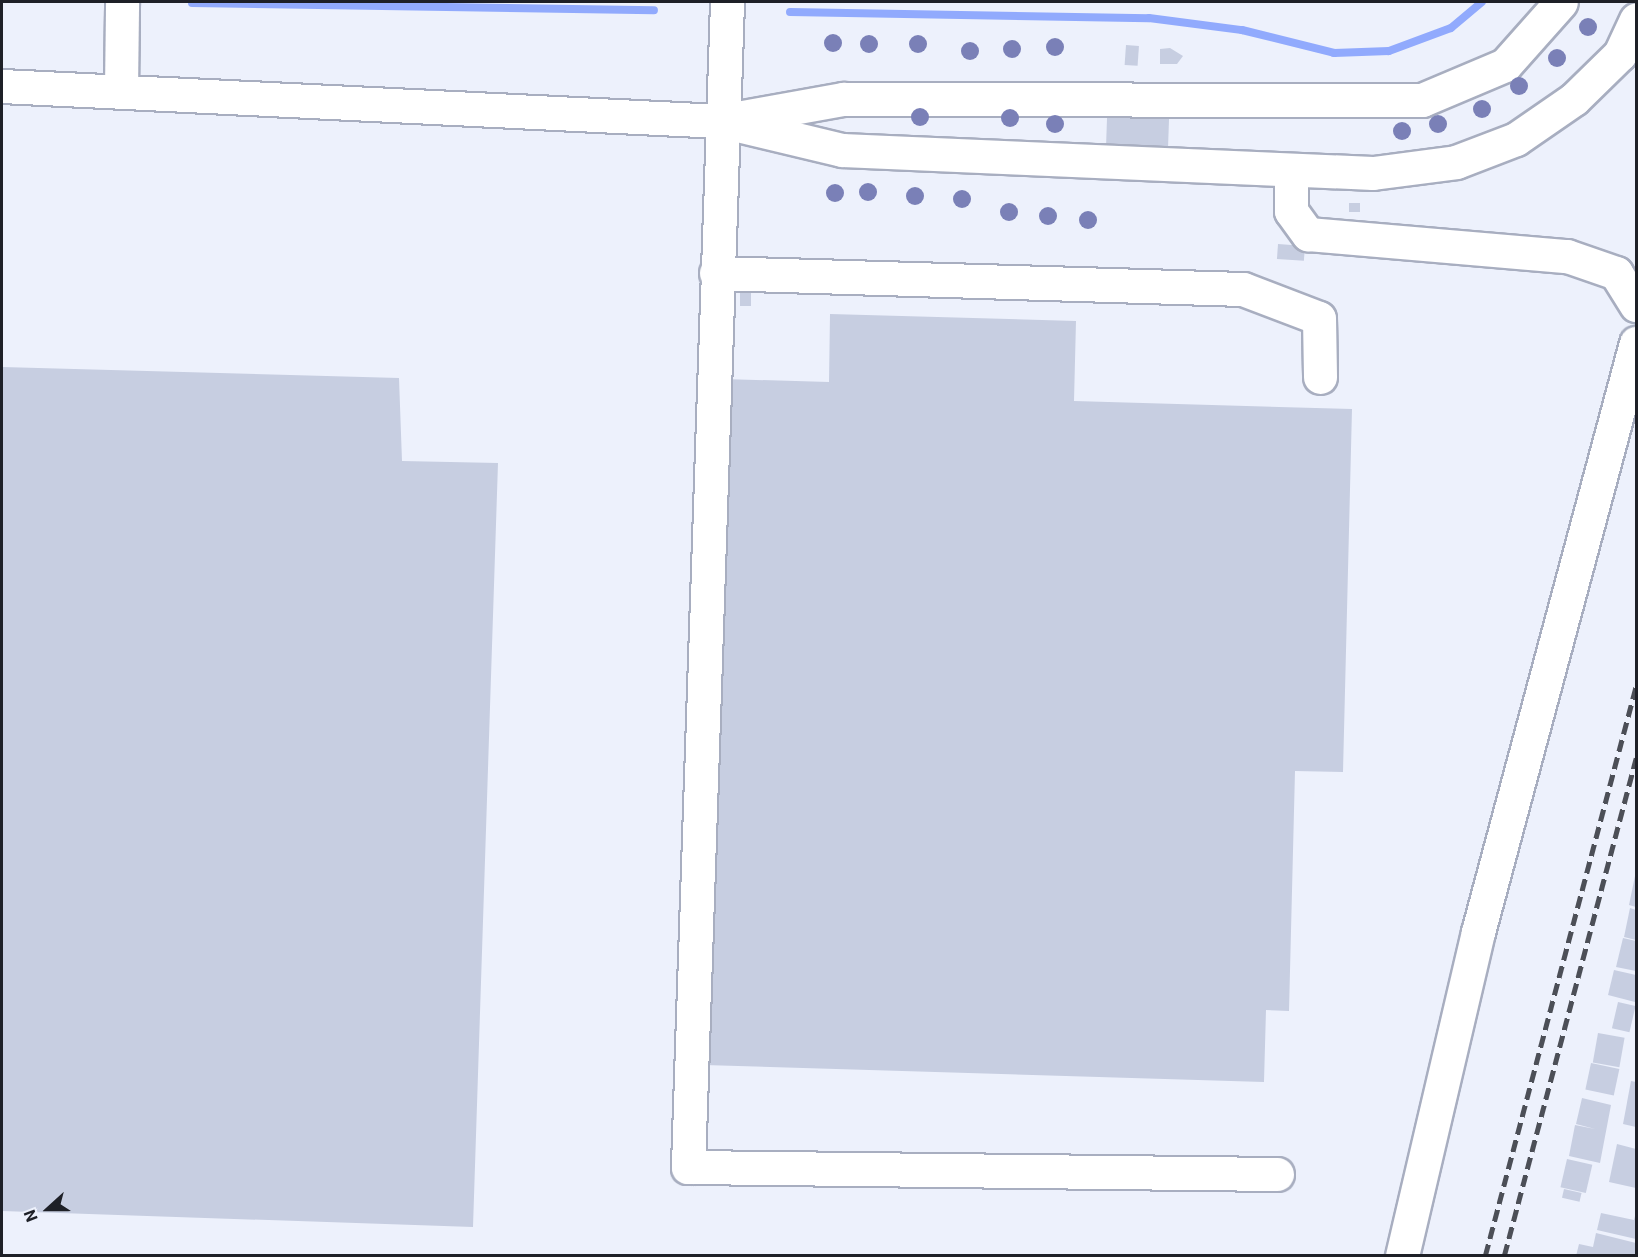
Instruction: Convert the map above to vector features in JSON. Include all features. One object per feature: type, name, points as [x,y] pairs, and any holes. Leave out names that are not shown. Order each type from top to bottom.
[{"type":"street","points":[[121,90],[122,2]]},
{"type":"street","points":[[727,2],[721,121],[688,1167],[1276,1174]]},
{"type":"street","points":[[721,121],[843,99],[1422,100],[1505,65],[1561,2]]},
{"type":"street","points":[[2,86],[721,121],[842,150],[1373,174],[1446,164],[1516,139],[1574,99],[1620,54],[1636,20]]},
{"type":"street","points":[[1291,171],[1291,211],[1308,234],[1567,256],[1616,273],[1636,305]]},
{"type":"street","points":[[716,273],[1243,289],[1319,318],[1320,377]]},
{"type":"street","points":[[1402,1256],[1478,932],[1636,343]]},
{"type":"building","points":[[1126,45],[1139,46],[1138,66],[1125,65]]},
{"type":"building","points":[[1170,48],[1183,56],[1177,64],[1160,64],[1160,49]]},
{"type":"building","points":[[1108,90],[1170,92],[1167,173],[1105,171]]},
{"type":"building","points":[[1349,203],[1360,203],[1360,212],[1349,212]]},
{"type":"building","points":[[1278,244],[1305,246],[1304,261],[1277,259]]},
{"type":"building","points":[[740,285],[751,285],[751,306],[740,306]]},
{"type":"building","points":[[830,314],[1076,321],[1074,401],[1352,409],[1343,772],[1295,771],[1289,1011],[1266,1010],[1264,1082],[704,1065],[723,379],[829,382]]},
{"type":"building","points":[[2,367],[399,378],[402,461],[498,463],[473,1227],[2,1211]]},
{"type":"building","points":[[1636,876],[1636,907],[1629,905]]},
{"type":"building","points":[[1630,908],[1636,910],[1636,940],[1624,937]]},
{"type":"building","points":[[1623,938],[1636,941],[1636,971],[1616,967]]},
{"type":"building","points":[[1614,970],[1636,975],[1635,1002],[1608,995]]},
{"type":"building","points":[[1618,1002],[1636,1006],[1629,1032],[1612,1028]]},
{"type":"building","points":[[1598,1033],[1625,1038],[1619,1067],[1593,1063]]},
{"type":"building","points":[[1591,1063],[1619,1069],[1614,1095],[1585,1089]]},
{"type":"building","points":[[1631,1081],[1636,1082],[1636,1127],[1623,1124]]},
{"type":"building","points":[[1582,1098],[1611,1105],[1600,1163],[1569,1156],[1575,1125],[1595,1129],[1576,1124]]},
{"type":"building","points":[[1617,1144],[1636,1149],[1636,1188],[1609,1182]]},
{"type":"building","points":[[1567,1159],[1592,1165],[1586,1193],[1560,1187]]},
{"type":"building","points":[[1564,1189],[1582,1193],[1580,1202],[1562,1198]]},
{"type":"building","points":[[1636,1212],[1636,1239],[1597,1230],[1601,1213],[1634,1220]]},
{"type":"building","points":[[1596,1233],[1636,1243],[1636,1256],[1576,1256],[1579,1244],[1593,1247]]},
{"type":"waterway","points":[[790,12],[1149,18],[1242,30],[1334,53],[1389,51],[1451,28],[1482,2]]},
{"type":"waterway","points":[[192,3],[654,10]]},
{"type":"railway","points":[[1485,1256],[1636,686]]},
{"type":"railway","points":[[1504,1256],[1636,758]]}]
